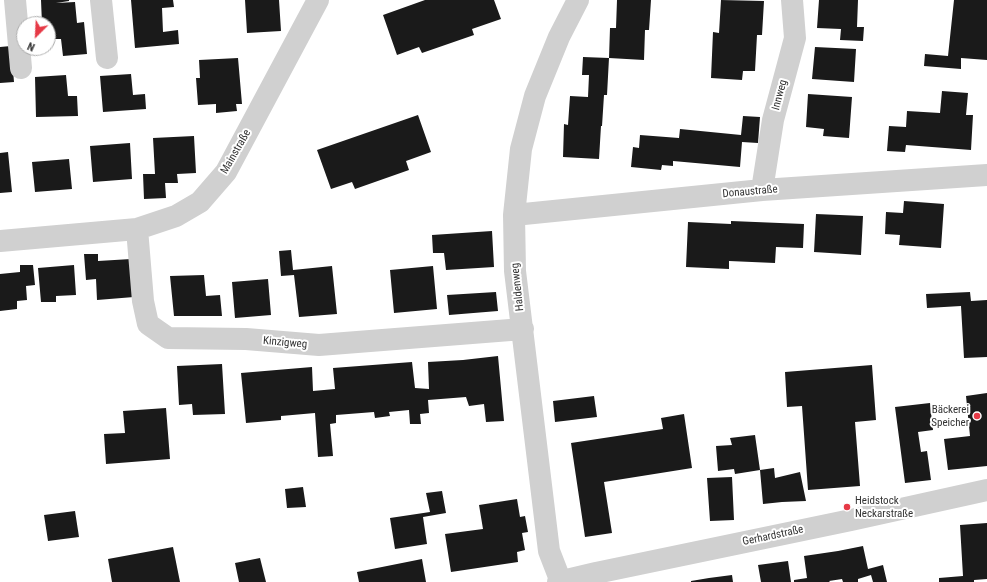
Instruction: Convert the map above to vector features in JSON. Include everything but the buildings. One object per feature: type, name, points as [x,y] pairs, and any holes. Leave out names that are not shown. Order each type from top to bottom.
[{"type":"street","points":[[15,0],[21,68]]},
{"type":"street","points":[[101,0],[108,58]]},
{"type":"street","name":"Mainstraße","points":[[0,241],[137,228],[176,216],[200,202],[226,172],[318,0]]},
{"type":"street","name":"Haldenweg","points":[[560,582],[549,551],[515,271],[514,215],[521,148],[535,96],[559,38],[578,0]]},
{"type":"street","name":"Innweg","points":[[762,190],[773,120],[795,38],[792,0]]},
{"type":"street","name":"Donaustraße","points":[[514,215],[762,190],[987,175]]},
{"type":"street","name":"Kinzigweg","points":[[137,228],[143,301],[148,324],[168,338],[246,339],[319,345],[523,329]]},
{"type":"street","name":"Gerhardstraße","points":[[560,582],[987,490]]},
{"type":"place","name":"Bäckerei Speicher","points":[[977,416]]},
{"type":"place","name":"Heidstock Neckarstraße","points":[[847,507]]}]
